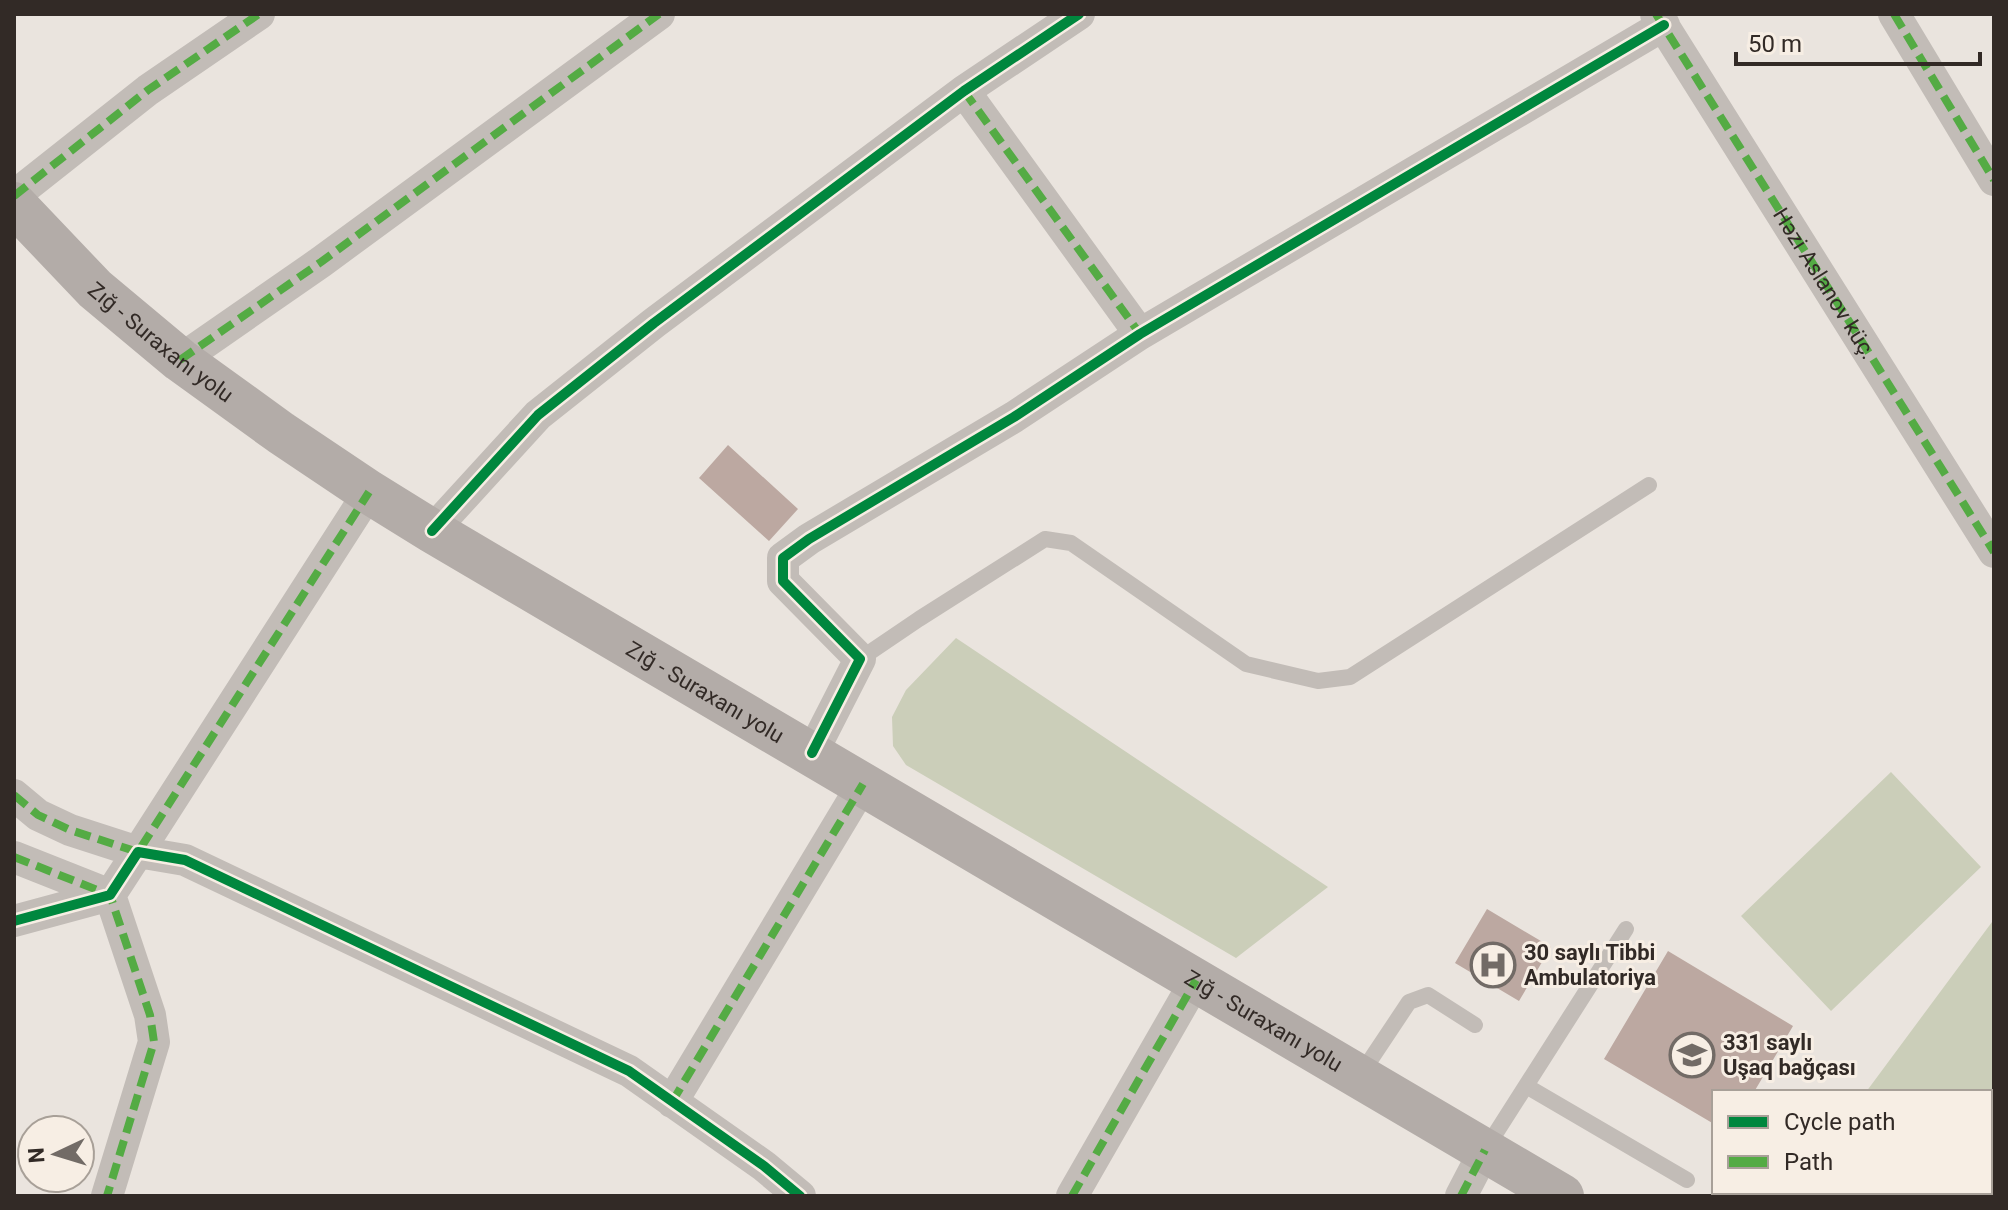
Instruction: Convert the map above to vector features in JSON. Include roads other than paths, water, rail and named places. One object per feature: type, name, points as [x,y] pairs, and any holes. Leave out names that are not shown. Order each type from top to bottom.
[{"type":"main road","name":"Zığ - Suraxanı yolu","points":[[14,204],[95,289],[180,360],[369,492],[1562,1196]]},
{"type":"street","points":[[14,196],[148,90],[259,14]]},
{"type":"street","points":[[180,360],[321,262],[659,14]]},
{"type":"street","points":[[432,531],[538,415],[654,323],[964,91],[1079,14]]},
{"type":"street","points":[[1894,14],[1994,180]]},
{"type":"street","points":[[812,753],[860,659],[783,581],[783,558],[809,539],[1014,417],[1140,334],[1660,19]]},
{"type":"street","name":"Həzi Aslanov küç.","points":[[1660,19],[1994,552]]},
{"type":"street","points":[[964,91],[1140,334]]},
{"type":"street","points":[[14,921],[110,895],[369,492]]},
{"type":"street","points":[[672,1102],[863,784]]},
{"type":"street","points":[[14,795],[38,815],[70,830],[138,852],[185,860],[629,1071],[764,1166],[800,1196]]},
{"type":"street","points":[[14,857],[110,895],[150,1015],[154,1042],[107,1196]]},
{"type":"street","points":[[1072,1196],[1196,980]]},
{"type":"street","points":[[1461,1196],[1485,1150]]},
{"type":"lane","points":[[860,659],[1045,539],[1071,543],[1246,664],[1318,681],[1350,677],[1649,485]]},
{"type":"lane","points":[[1485,1150],[1626,929]]},
{"type":"lane","points":[[1360,1076],[1409,1002],[1428,995],[1475,1025]]},
{"type":"lane","points":[[1526,1086],[1687,1180]]},
{"type":"place","name":"30 saylı Tibbi Ambulatoriya","points":[[1493,965]]},
{"type":"place","name":"331 saylı Uşaq bağçası","points":[[1692,1055]]}]
